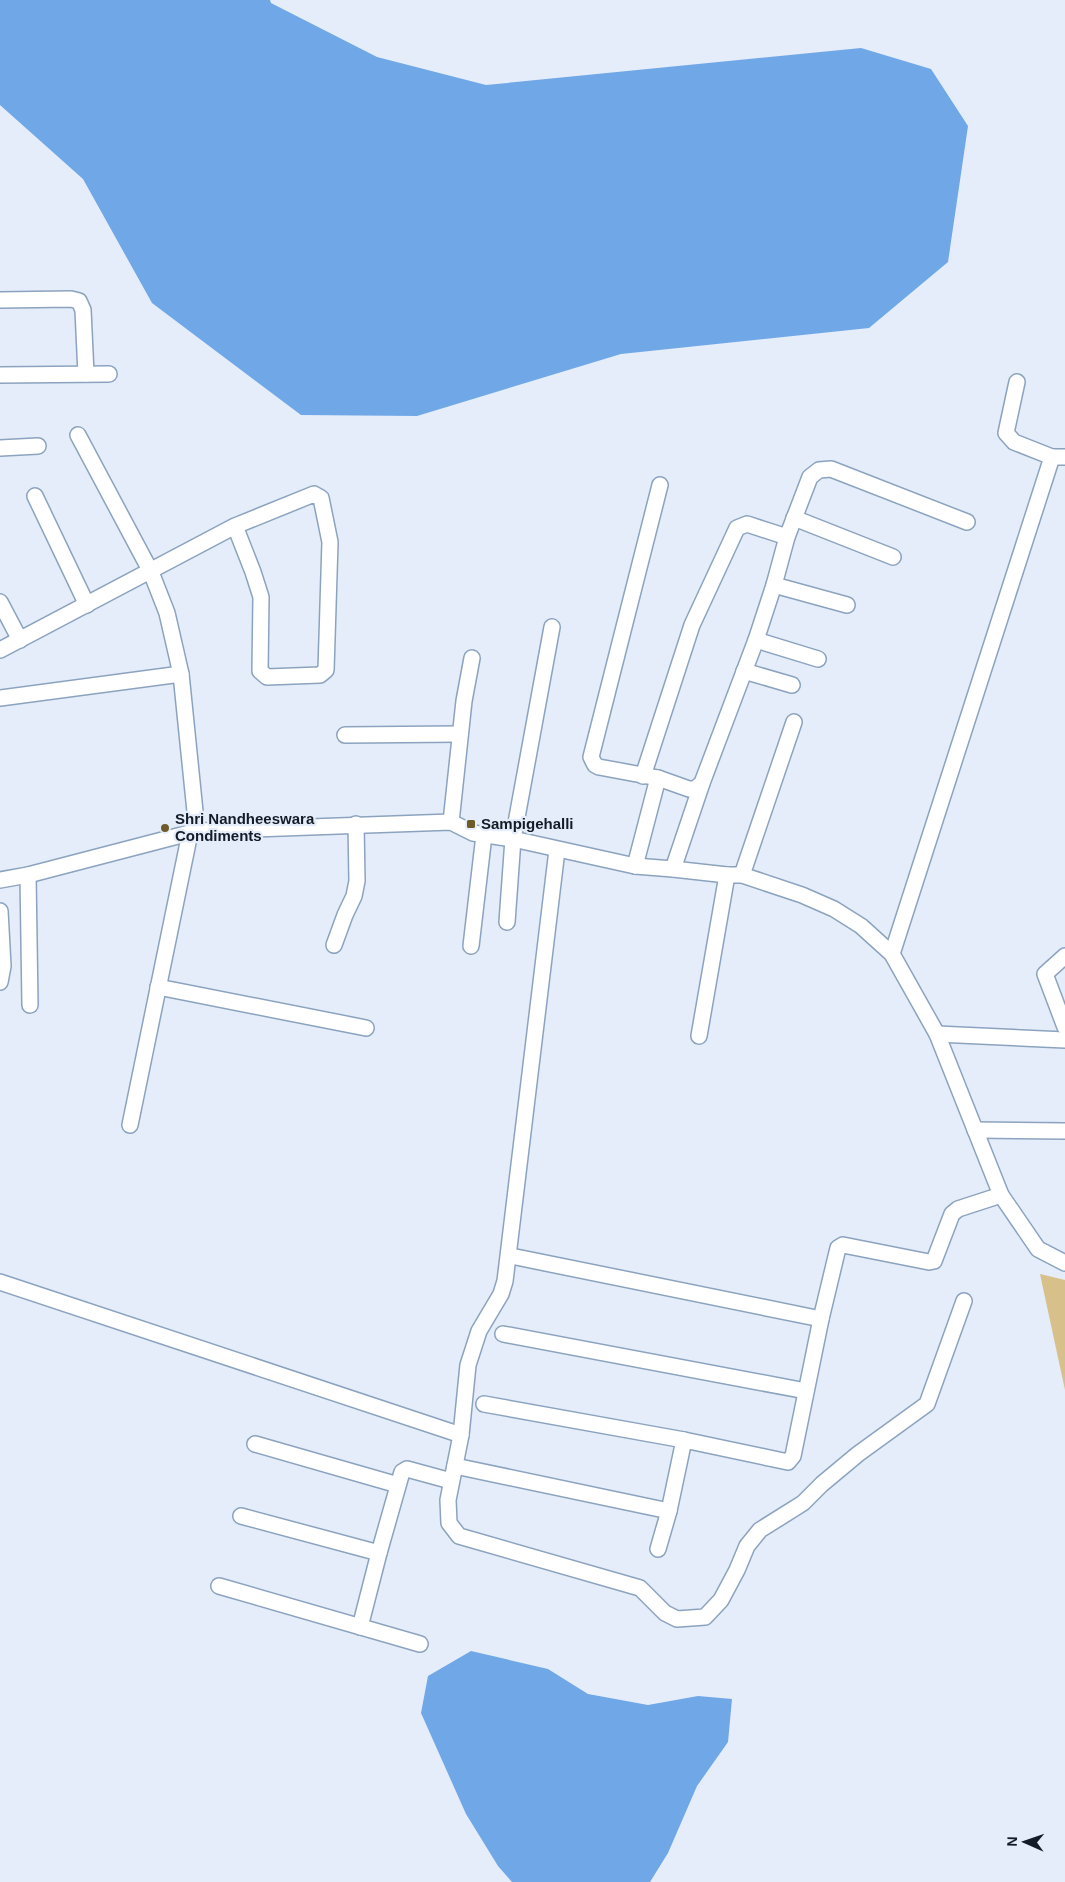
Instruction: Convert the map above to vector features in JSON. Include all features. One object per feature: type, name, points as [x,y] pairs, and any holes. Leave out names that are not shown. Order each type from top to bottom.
[{"type":"street","points":[[0,300],[71,299],[79,301],[82,310],[86,374]]},
{"type":"street","points":[[0,375],[109,374]]},
{"type":"street","points":[[892,954],[1059,457],[1014,442],[1006,433],[1017,382]]},
{"type":"street","points":[[78,435],[151,572],[167,613],[181,674],[194,832],[158,987],[130,1124]]},
{"type":"street","points":[[0,448],[38,446]]},
{"type":"street","points":[[673,868],[702,783],[756,640],[787,537],[810,476],[819,470],[830,469],[967,522]]},
{"type":"street","points":[[660,485],[591,757],[592,761],[599,767],[650,777],[690,789],[695,789],[702,783]]},
{"type":"street","points":[[0,650],[151,572],[234,526],[314,494],[321,498],[330,542],[326,670],[320,675],[267,677],[260,671],[261,597],[234,526]]},
{"type":"street","points":[[35,496],[86,605]]},
{"type":"street","points":[[794,518],[893,557]]},
{"type":"street","points":[[635,866],[650,777],[692,625],[737,528],[747,524],[787,537]]},
{"type":"street","points":[[774,584],[847,605]]},
{"type":"street","points":[[0,602],[20,640]]},
{"type":"street","points":[[507,922],[513,839],[552,627]]},
{"type":"street","points":[[756,640],[818,659]]},
{"type":"street","points":[[451,822],[464,701],[472,658]]},
{"type":"street","points":[[744,671],[792,685]]},
{"type":"street","points":[[0,698],[181,674]]},
{"type":"street","points":[[700,1036],[735,875],[794,722]]},
{"type":"street","points":[[345,734],[460,734]]},
{"type":"street","points":[[0,880],[28,875],[194,832],[356,824],[451,822],[473,833],[513,839],[635,866],[735,875],[802,895],[834,909],[861,926],[892,954],[937,1034],[1001,1195],[1038,1249],[1065,1262]]},
{"type":"street","points":[[334,946],[354,896],[357,881],[356,824]]},
{"type":"street","points":[[471,946],[484,835]]},
{"type":"street","points":[[557,850],[505,1281],[501,1294],[479,1331],[473,1348],[466,1378],[461,1435],[448,1500],[449,1523],[459,1536],[640,1588],[665,1613],[677,1619],[705,1617],[722,1600],[747,1546],[760,1530],[803,1503],[822,1484],[858,1454],[927,1404],[964,1301]]},
{"type":"street","points":[[28,875],[30,1005]]},
{"type":"street","points":[[0,911],[3,966],[0,982]]},
{"type":"street","points":[[1065,956],[1045,974],[1065,1027]]},
{"type":"street","points":[[158,987],[366,1028]]},
{"type":"street","points":[[937,1034],[1065,1040]]},
{"type":"street","points":[[975,1130],[1065,1131]]},
{"type":"street","points":[[484,1404],[684,1440],[788,1462],[793,1456],[821,1319],[838,1248],[843,1245],[929,1262],[934,1261],[952,1214],[958,1209],[1001,1195]]},
{"type":"street","points":[[516,1257],[821,1319]]},
{"type":"street","points":[[0,1282],[461,1435]]},
{"type":"street","points":[[503,1334],[806,1391]]},
{"type":"street","points":[[658,1549],[669,1511],[684,1440]]},
{"type":"street","points":[[255,1444],[398,1485]]},
{"type":"street","points":[[455,1466],[669,1511]]},
{"type":"street","points":[[360,1627],[402,1472],[407,1469],[451,1482]]},
{"type":"street","points":[[242,1516],[379,1553]]},
{"type":"street","points":[[219,1586],[420,1644]]},
{"type":"shaded area","points":[[1040,1274],[1065,1280],[1065,1390]]},
{"type":"water","points":[[0,0],[270,0],[271,3],[377,57],[486,85],[861,48],[931,69],[968,126],[948,262],[869,328],[621,354],[417,416],[301,415],[152,303],[83,179],[0,105]]},
{"type":"water","points":[[471,1651],[548,1669],[588,1694],[648,1705],[698,1696],[732,1699],[728,1742],[697,1786],[668,1853],[650,1882],[512,1882],[498,1866],[466,1814],[421,1713],[428,1676]]},
{"type":"place","name":"Sampigehalli","points":[[471,824]]},
{"type":"place","name":"Shri Nandheeswara Condiments","points":[[165,828]]}]
